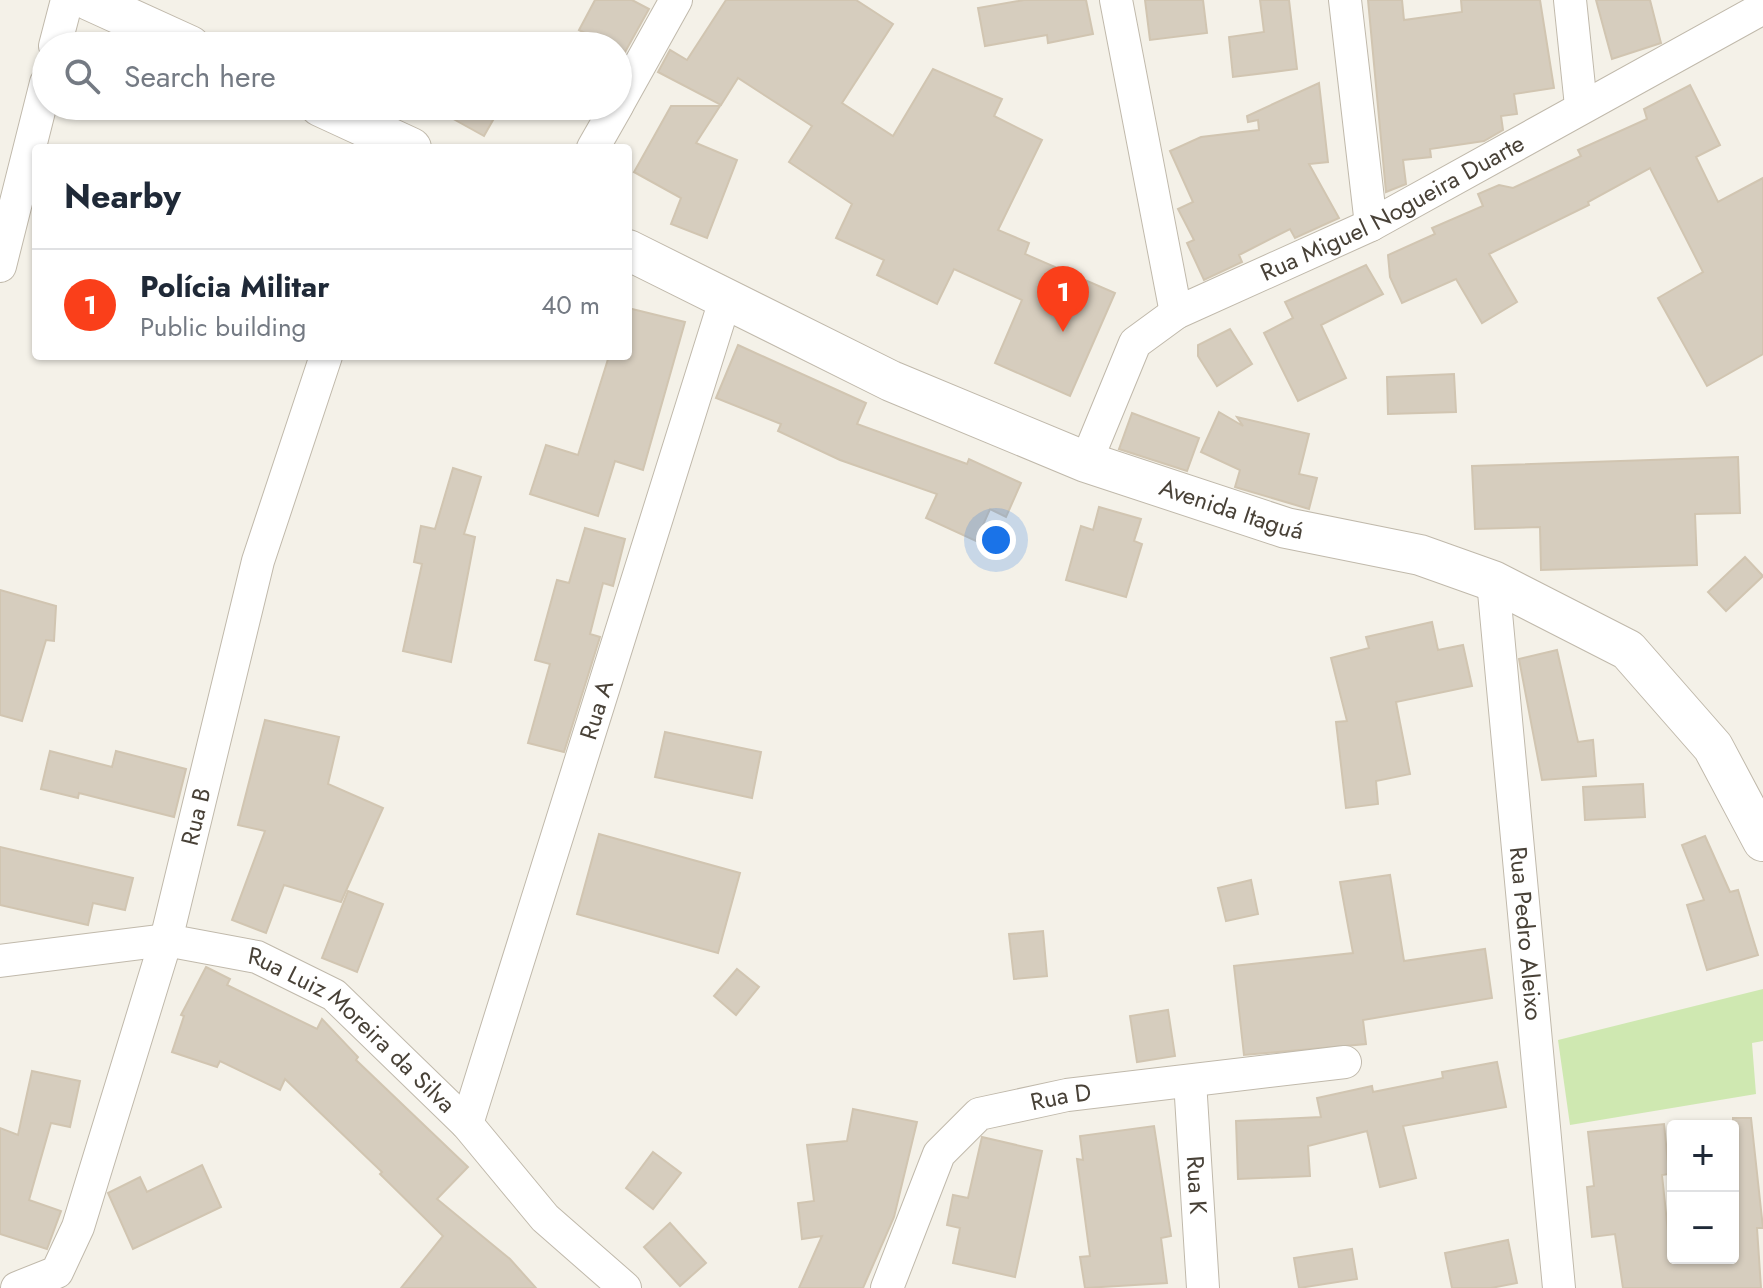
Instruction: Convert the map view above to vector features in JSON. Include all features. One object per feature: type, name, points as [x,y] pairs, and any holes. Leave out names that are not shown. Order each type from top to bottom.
[{"type":"street","points":[[59,32],[67,0]]},
{"type":"street","points":[[89,0],[159,32]]},
{"type":"street","points":[[632,78],[676,0]]},
{"type":"street","points":[[1116,0],[1176,313]]},
{"type":"street","points":[[1345,0],[1371,225]]},
{"type":"street","points":[[1570,0],[1581,106]]},
{"type":"street","name":"Rua Miguel Nogueira Duarte","points":[[1086,462],[1135,343],[1176,313],[1371,225],[1581,106],[1763,8]]},
{"type":"street","points":[[0,266],[37,120]]},
{"type":"street","points":[[350,120],[402,144]]},
{"type":"street","points":[[595,144],[609,120]]},
{"type":"street","name":"Avenida Itaguá","points":[[632,252],[891,381],[1086,462],[1286,528],[1420,555],[1493,581],[1628,650],[1713,747],[1763,841]]},
{"type":"street","name":"Rua A","points":[[467,1124],[726,297]]},
{"type":"street","name":"Rua B","points":[[17,1288],[57,1272],[78,1227],[166,940],[258,561],[325,360]]},
{"type":"street","name":"Rua Pedro Aleixo","points":[[1493,581],[1559,1288]]},
{"type":"street","name":"Rua Luiz Moreira da Silva","points":[[0,961],[166,940],[257,957],[334,995],[467,1124],[545,1218],[625,1288]]},
{"type":"street","name":"Rua D","points":[[887,1288],[939,1154],[979,1114],[1067,1095],[1345,1062]]},
{"type":"street","name":"Rua K","points":[[1190,1081],[1203,1288]]},
{"type":"green space","points":[[1763,989],[1763,1041],[1752,1043],[1756,1094],[1570,1125],[1558,1040]]},
{"type":"building","points":[[595,0],[632,0],[649,9],[632,40],[632,32],[579,30]]},
{"type":"building","points":[[726,0],[856,0],[893,24],[842,103],[893,136],[933,69],[1002,99],[994,116],[1042,140],[998,230],[1029,243],[1025,254],[1115,293],[1070,396],[995,363],[1022,300],[954,269],[937,304],[877,275],[884,260],[836,238],[852,204],[789,162],[812,126],[738,78],[721,105],[658,72],[670,50],[687,60]]},
{"type":"building","points":[[1024,0],[1086,0],[1093,34],[1048,43],[1047,35],[985,46],[978,8]]},
{"type":"building","points":[[1145,0],[1203,0],[1207,33],[1150,40]]},
{"type":"building","points":[[1260,0],[1289,0],[1297,69],[1233,77],[1229,37],[1264,32]]},
{"type":"building","points":[[1368,0],[1402,0],[1404,20],[1462,12],[1461,0],[1540,0],[1554,88],[1514,94],[1517,114],[1501,116],[1503,130],[1484,141],[1430,149],[1431,157],[1403,160],[1406,184],[1386,192]]},
{"type":"building","points":[[1596,0],[1650,0],[1661,43],[1612,59]]},
{"type":"building","points":[[1319,83],[1328,162],[1309,164],[1339,218],[1295,238],[1290,229],[1239,255],[1242,262],[1204,280],[1187,243],[1194,240],[1178,209],[1193,202],[1170,151],[1201,137],[1259,130],[1258,120],[1248,122],[1247,116]]},
{"type":"building","points":[[1690,85],[1720,145],[1696,157],[1718,202],[1763,178],[1763,354],[1707,386],[1658,298],[1703,272],[1650,168],[1588,202],[1589,205],[1489,254],[1517,302],[1482,323],[1456,279],[1402,303],[1390,277],[1388,255],[1435,234],[1432,228],[1483,206],[1478,194],[1499,185],[1513,188],[1581,156],[1578,150],[1647,119],[1644,109]]},
{"type":"building","points":[[671,106],[720,106],[696,143],[737,160],[707,238],[671,224],[681,198],[634,172]]},
{"type":"building","points":[[455,120],[493,120],[484,136]]},
{"type":"building","points":[[1366,265],[1383,294],[1321,325],[1346,378],[1298,401],[1264,333],[1293,318],[1285,302]]},
{"type":"building","points":[[632,309],[685,322],[643,470],[615,461],[598,516],[530,494],[546,445],[578,455],[608,360],[632,360]]},
{"type":"building","points":[[1230,329],[1252,364],[1217,386],[1198,356],[1198,345]]},
{"type":"building","points":[[738,345],[866,403],[857,424],[967,464],[969,459],[1021,483],[1006,517],[990,509],[976,541],[926,518],[937,494],[840,460],[778,431],[781,424],[716,398]]},
{"type":"building","points":[[1454,374],[1456,412],[1388,414],[1387,377]]},
{"type":"building","points":[[1219,412],[1243,426],[1237,417],[1309,434],[1299,474],[1317,478],[1309,509],[1235,487],[1240,470],[1201,452]]},
{"type":"building","points":[[1132,413],[1199,438],[1187,471],[1119,449]]},
{"type":"building","points":[[1738,457],[1740,513],[1695,514],[1697,565],[1541,570],[1540,527],[1475,529],[1472,466]]},
{"type":"building","points":[[453,468],[481,477],[464,534],[475,537],[451,662],[403,651],[422,564],[414,562],[421,526],[435,529]]},
{"type":"building","points":[[1099,507],[1141,519],[1134,541],[1142,544],[1126,597],[1066,580],[1081,526],[1093,530]]},
{"type":"building","points":[[585,528],[625,539],[613,586],[603,583],[590,634],[600,637],[564,752],[528,743],[550,664],[535,660],[557,580],[569,583]]},
{"type":"building","points":[[1745,557],[1763,576],[1726,611],[1708,592]]},
{"type":"building","points":[[0,590],[56,606],[54,641],[46,640],[22,721],[0,715]]},
{"type":"building","points":[[1432,622],[1438,650],[1463,645],[1472,686],[1396,702],[1410,774],[1376,781],[1378,804],[1346,808],[1336,722],[1347,721],[1331,658],[1369,648],[1366,637]]},
{"type":"building","points":[[1557,650],[1578,742],[1593,740],[1596,776],[1542,780],[1519,659]]},
{"type":"building","points":[[265,720],[339,737],[328,784],[383,808],[341,902],[284,885],[266,933],[232,920],[265,831],[238,825]]},
{"type":"building","points":[[665,732],[761,752],[752,798],[655,777]]},
{"type":"building","points":[[50,751],[112,767],[116,751],[186,769],[174,817],[79,793],[78,798],[41,789]]},
{"type":"building","points":[[1643,784],[1645,817],[1585,820],[1583,787]]},
{"type":"building","points":[[599,834],[740,873],[718,953],[577,914]]},
{"type":"building","points":[[1705,836],[1730,892],[1738,890],[1758,955],[1707,970],[1687,905],[1704,900],[1682,845]]},
{"type":"building","points":[[0,847],[133,878],[125,910],[93,903],[88,925],[0,905]]},
{"type":"building","points":[[1390,875],[1404,961],[1485,949],[1492,998],[1363,1020],[1366,1044],[1244,1055],[1234,966],[1353,953],[1340,882]]},
{"type":"building","points":[[1251,880],[1258,914],[1226,921],[1218,888]]},
{"type":"building","points":[[348,891],[383,904],[357,972],[322,958]]},
{"type":"building","points":[[1043,931],[1047,976],[1014,979],[1009,934]]},
{"type":"building","points":[[206,967],[230,979],[227,985],[317,1029],[322,1019],[358,1057],[356,1060],[468,1167],[437,1199],[510,1259],[536,1288],[401,1288],[443,1236],[380,1174],[382,1172],[285,1079],[280,1090],[220,1061],[217,1067],[172,1052],[184,1016],[181,1015]]},
{"type":"building","points":[[737,969],[759,987],[736,1015],[714,996]]},
{"type":"building","points":[[1168,1010],[1175,1056],[1137,1062],[1130,1016]]},
{"type":"building","points":[[1497,1062],[1506,1107],[1403,1126],[1416,1178],[1380,1187],[1367,1131],[1308,1146],[1310,1176],[1238,1179],[1236,1121],[1321,1117],[1317,1098],[1372,1086],[1373,1092],[1443,1078],[1442,1072]]},
{"type":"building","points":[[32,1071],[80,1081],[70,1127],[51,1123],[29,1200],[61,1211],[47,1249],[0,1234],[0,1128],[18,1135]]},
{"type":"building","points":[[853,1109],[917,1122],[894,1217],[863,1288],[799,1288],[822,1236],[802,1239],[798,1203],[814,1201],[807,1145],[847,1141]]},
{"type":"building","points":[[1751,1118],[1763,1228],[1757,1228],[1761,1288],[1623,1288],[1615,1234],[1592,1237],[1587,1187],[1594,1186],[1588,1132],[1664,1124],[1667,1174],[1662,1175],[1667,1264],[1739,1264],[1739,1120],[1733,1120]]},
{"type":"building","points":[[1154,1126],[1171,1236],[1161,1238],[1167,1283],[1085,1288],[1080,1257],[1090,1256],[1077,1159],[1083,1160],[1080,1136]]},
{"type":"building","points":[[982,1137],[1042,1151],[1015,1277],[953,1263],[960,1228],[947,1225],[953,1195],[968,1198]]},
{"type":"building","points":[[653,1152],[681,1173],[653,1209],[626,1188]]},
{"type":"building","points":[[202,1165],[221,1207],[133,1249],[108,1193],[140,1177],[147,1192]]},
{"type":"building","points":[[670,1223],[706,1263],[680,1286],[644,1247]]},
{"type":"building","points":[[1508,1240],[1517,1283],[1491,1288],[1452,1288],[1445,1253]]},
{"type":"building","points":[[1352,1249],[1357,1279],[1299,1288],[1294,1258]]},
{"type":"place","name":"Polícia Militar","points":[[1063,332]]}]
